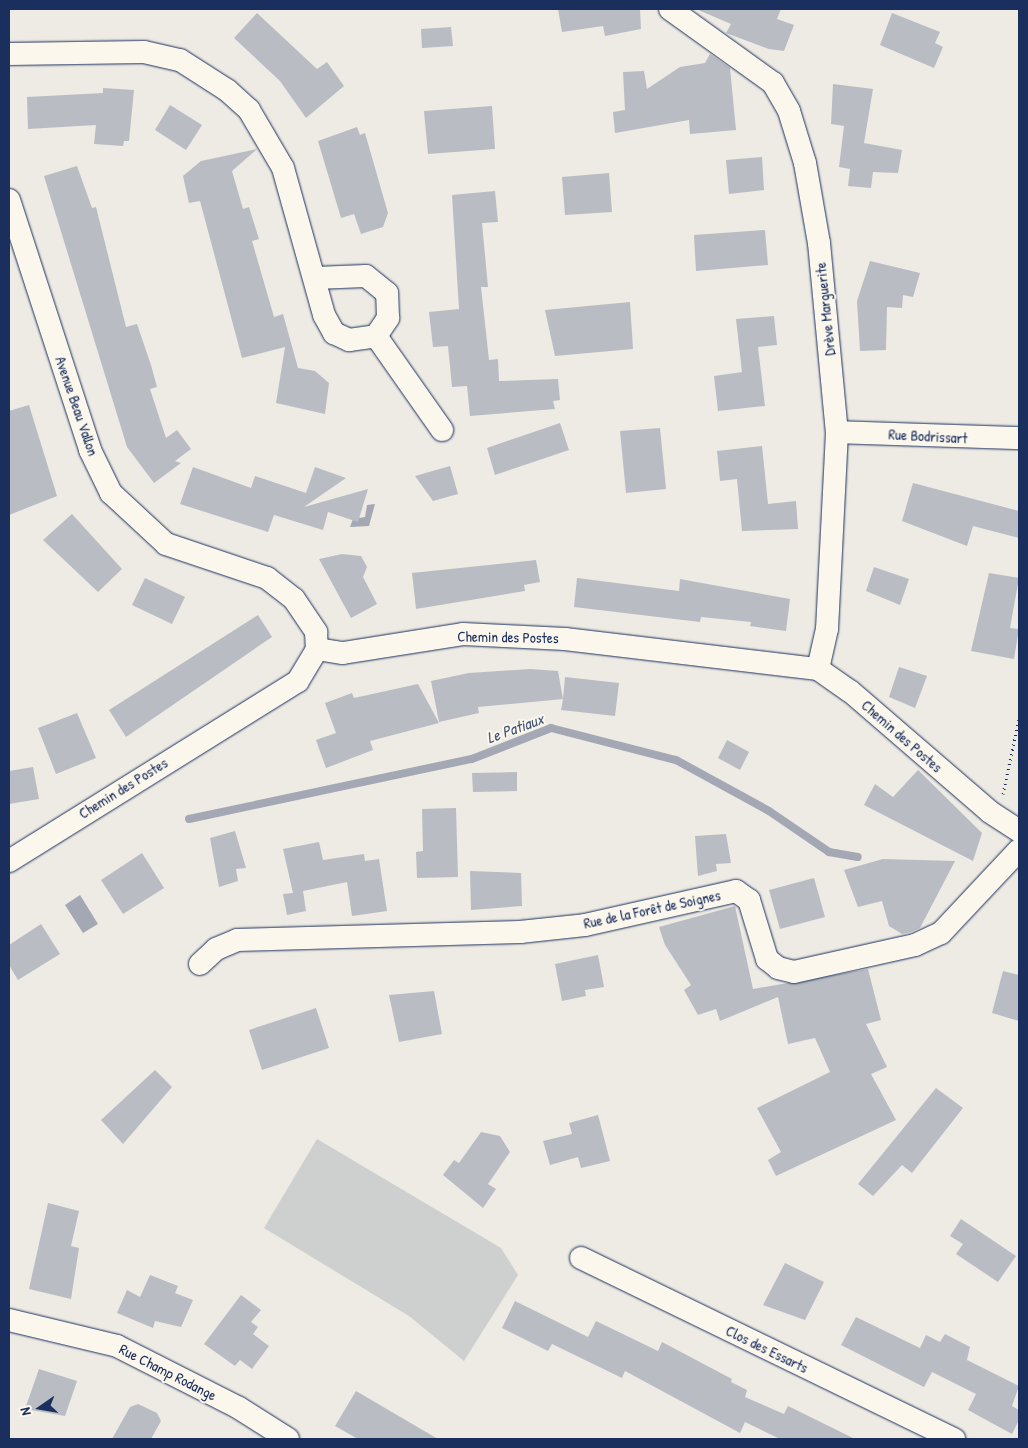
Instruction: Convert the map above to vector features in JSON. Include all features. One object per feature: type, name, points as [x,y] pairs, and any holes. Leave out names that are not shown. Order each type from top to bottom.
[{"type":"street","name":"Drève Marguerite","points":[[670,9],[773,83],[790,111],[805,162],[819,243],[837,432],[828,620],[818,669]]},
{"type":"street","points":[[9,54],[144,52],[180,60],[226,90],[249,110],[272,144],[315,278],[324,315],[334,333],[349,340],[376,336],[388,318],[387,294],[366,276],[315,278]]},
{"type":"street","name":"Avenue Beau Vallon","points":[[9,200],[90,450],[112,493],[166,544],[267,578],[294,599],[316,632],[317,649]]},
{"type":"street","points":[[376,336],[442,430]]},
{"type":"street","name":"Rue Bodrissart","points":[[837,432],[1019,438]]},
{"type":"street","name":"Chemin des Postes","points":[[9,861],[298,681],[317,649],[343,653],[463,634],[565,639],[818,669],[850,691],[990,812],[1019,831]]},
{"type":"street","name":"Rue de la Forêt de Soignes","points":[[200,964],[216,949],[236,940],[520,932],[595,923],[736,891],[749,900],[767,959],[778,968],[794,972],[915,945],[941,933],[1019,850]]},
{"type":"street","name":"Clos des Essarts","points":[[581,1258],[954,1439]]},
{"type":"street","name":"Rue Champ Rodange","points":[[9,1320],[117,1346],[239,1408],[288,1439]]},
{"type":"path","points":[[1005,791],[1019,719]]},
{"type":"shaded area","points":[[375,504],[369,526],[350,527],[353,519],[365,517],[367,505]]},
{"type":"shaded area","points":[[80,895],[98,924],[83,933],[65,905]]},
{"type":"shaded area","points":[[317,1139],[501,1248],[518,1275],[464,1361],[409,1316],[264,1228]]},
{"type":"building","points":[[558,9],[640,9],[641,29],[605,36],[603,26],[562,32]]},
{"type":"building","points":[[696,9],[781,9],[777,19],[794,25],[784,51],[769,49],[726,33],[731,24]]},
{"type":"building","points":[[257,13],[317,69],[327,62],[344,86],[306,118],[280,81],[234,38]]},
{"type":"building","points":[[892,13],[940,32],[935,43],[943,47],[934,68],[880,45]]},
{"type":"building","points":[[451,27],[453,46],[422,48],[421,29]]},
{"type":"building","points":[[710,54],[730,68],[736,130],[690,134],[689,120],[615,133],[613,112],[625,110],[623,72],[644,71],[647,89],[680,67],[705,63]]},
{"type":"building","points":[[833,84],[873,89],[864,143],[902,150],[898,173],[873,172],[871,188],[848,186],[850,169],[839,167],[844,126],[831,124]]},
{"type":"building","points":[[103,88],[134,90],[129,141],[124,141],[123,146],[94,144],[96,125],[28,129],[27,97],[103,93]]},
{"type":"building","points":[[170,105],[202,125],[186,150],[155,130]]},
{"type":"building","points":[[492,106],[495,149],[428,154],[424,111]]},
{"type":"building","points":[[357,127],[360,135],[365,133],[388,213],[383,227],[361,234],[354,214],[341,218],[318,141]]},
{"type":"building","points":[[257,149],[232,171],[243,209],[249,207],[259,239],[252,241],[274,317],[283,314],[298,368],[315,371],[329,383],[325,414],[276,403],[285,347],[242,358],[200,201],[189,203],[183,176],[201,161]]},
{"type":"building","points":[[762,157],[764,190],[729,194],[726,160]]},
{"type":"building","points":[[77,166],[92,208],[96,207],[126,327],[137,324],[151,365],[157,387],[150,389],[166,438],[177,430],[191,449],[175,461],[181,463],[154,483],[127,447],[44,176]]},
{"type":"building","points":[[609,173],[612,212],[565,215],[562,177]]},
{"type":"building","points":[[495,191],[498,222],[482,223],[488,287],[481,287],[489,360],[498,359],[499,381],[558,379],[560,400],[553,401],[555,409],[470,416],[467,386],[452,387],[448,346],[433,347],[429,312],[459,309],[452,195]]},
{"type":"building","points":[[765,230],[768,265],[696,271],[694,235]]},
{"type":"building","points":[[870,261],[920,273],[913,297],[903,295],[902,308],[887,307],[886,350],[860,351],[857,301]]},
{"type":"building","points":[[630,302],[633,349],[555,356],[545,310]]},
{"type":"building","points":[[774,316],[777,345],[758,347],[765,406],[718,411],[714,376],[742,372],[736,319]]},
{"type":"building","points":[[29,405],[57,496],[9,515],[9,411]]},
{"type":"building","points":[[560,423],[569,450],[495,475],[487,448]]},
{"type":"building","points":[[660,428],[666,489],[626,493],[620,431]]},
{"type":"building","points":[[762,446],[768,504],[796,501],[798,529],[742,531],[737,479],[720,481],[717,451]]},
{"type":"building","points":[[450,466],[458,494],[433,501],[415,476]]},
{"type":"building","points":[[193,467],[251,488],[255,476],[306,493],[315,467],[346,478],[304,507],[368,489],[358,522],[328,512],[323,530],[274,515],[268,532],[180,504]]},
{"type":"building","points":[[913,483],[1019,511],[1019,538],[973,526],[967,546],[902,521]]},
{"type":"building","points":[[72,514],[122,569],[98,592],[43,540]]},
{"type":"building","points":[[342,554],[361,556],[367,567],[363,577],[377,604],[351,618],[319,559]]},
{"type":"building","points":[[536,560],[540,582],[524,585],[525,591],[416,609],[412,573]]},
{"type":"building","points":[[874,567],[909,579],[900,605],[866,591]]},
{"type":"building","points":[[989,573],[1019,578],[1010,628],[1019,629],[1014,659],[971,651]]},
{"type":"building","points":[[145,578],[185,597],[172,624],[132,605]]},
{"type":"building","points":[[577,578],[679,591],[680,579],[790,599],[786,631],[750,626],[751,622],[701,617],[700,622],[574,607]]},
{"type":"building","points":[[258,615],[272,637],[126,737],[109,710]]},
{"type":"building","points":[[899,667],[927,676],[915,708],[889,697]]},
{"type":"building","points":[[530,669],[558,671],[563,699],[478,707],[479,713],[439,722],[431,681],[469,673]]},
{"type":"building","points":[[565,677],[619,683],[615,716],[561,710]]},
{"type":"building","points":[[418,684],[439,723],[370,741],[373,750],[326,768],[316,740],[336,733],[325,703],[352,693],[354,698]]},
{"type":"building","points":[[77,713],[96,758],[56,774],[38,728]]},
{"type":"building","points":[[727,740],[749,752],[740,770],[718,758]]},
{"type":"building","points":[[33,767],[39,799],[9,804],[9,771]]},
{"type":"building","points":[[918,770],[982,833],[973,861],[864,805],[875,784],[893,797]]},
{"type":"building","points":[[517,772],[517,791],[473,792],[472,773]]},
{"type":"building","points":[[456,808],[458,877],[417,878],[416,852],[423,851],[422,809]]},
{"type":"building","points":[[235,831],[246,868],[236,869],[238,881],[219,887],[210,838]]},
{"type":"building","points":[[726,834],[731,863],[716,864],[717,871],[698,876],[695,836]]},
{"type":"building","points":[[319,842],[323,860],[364,854],[365,861],[379,859],[387,911],[352,916],[347,882],[303,891],[306,911],[287,915],[283,894],[293,893],[283,849]]},
{"type":"building","points":[[142,853],[164,888],[123,914],[101,880]]},
{"type":"building","points":[[883,859],[955,861],[920,928],[902,934],[889,926],[882,901],[858,907],[844,870]]},
{"type":"building","points":[[470,871],[521,873],[522,906],[471,910]]},
{"type":"building","points":[[814,878],[825,917],[780,929],[769,890]]},
{"type":"building","points":[[735,906],[753,989],[868,969],[881,1020],[866,1024],[887,1067],[871,1074],[896,1120],[776,1176],[768,1160],[781,1152],[757,1108],[830,1072],[815,1038],[788,1044],[778,997],[720,1021],[716,1009],[698,1015],[684,990],[691,985],[665,945],[659,927]]},
{"type":"building","points":[[41,924],[60,954],[18,980],[9,965],[9,945]]},
{"type":"building","points":[[598,955],[604,987],[585,990],[586,996],[562,1001],[555,964]]},
{"type":"building","points":[[1003,971],[1019,975],[1019,1021],[992,1013]]},
{"type":"building","points":[[434,991],[442,1034],[399,1042],[389,995]]},
{"type":"building","points":[[316,1008],[329,1048],[262,1070],[249,1030]]},
{"type":"building","points":[[155,1070],[172,1087],[123,1144],[101,1120]]},
{"type":"building","points":[[936,1088],[963,1108],[912,1173],[902,1165],[873,1196],[858,1184]]},
{"type":"building","points":[[598,1115],[610,1161],[581,1168],[578,1157],[550,1165],[543,1141],[572,1134],[569,1123]]},
{"type":"building","points":[[481,1132],[500,1136],[510,1152],[488,1184],[496,1189],[483,1208],[443,1175],[454,1160],[459,1163]]},
{"type":"building","points":[[48,1203],[79,1211],[71,1246],[79,1248],[71,1299],[29,1289]]},
{"type":"building","points":[[961,1219],[1016,1256],[998,1282],[956,1254],[963,1244],[950,1236]]},
{"type":"building","points":[[785,1263],[824,1282],[805,1320],[763,1305]]},
{"type":"building","points":[[150,1275],[178,1286],[175,1293],[193,1300],[181,1327],[155,1321],[153,1328],[117,1313],[127,1290],[140,1297]]},
{"type":"building","points":[[241,1295],[261,1310],[251,1322],[258,1327],[253,1334],[269,1346],[252,1369],[240,1360],[235,1366],[204,1344]]},
{"type":"building","points":[[515,1301],[588,1337],[596,1321],[658,1351],[662,1342],[732,1379],[731,1382],[747,1390],[745,1397],[784,1414],[788,1406],[855,1439],[780,1439],[745,1422],[740,1433],[625,1371],[622,1378],[552,1344],[548,1351],[502,1328]]},
{"type":"building","points":[[856,1317],[920,1348],[926,1335],[940,1342],[945,1334],[970,1347],[967,1360],[1019,1386],[1012,1406],[1019,1410],[1019,1420],[1012,1434],[968,1410],[976,1394],[932,1372],[924,1387],[841,1345]]},
{"type":"building","points":[[39,1369],[77,1381],[65,1416],[25,1409]]},
{"type":"building","points":[[356,1391],[438,1439],[358,1439],[335,1426]]},
{"type":"building","points":[[138,1404],[157,1413],[161,1421],[151,1439],[112,1439],[130,1407]]},
{"type":"waterway","name":"Le Patiaux","points":[[189,819],[472,759],[551,728],[676,760],[769,811],[829,852],[858,857]]}]
